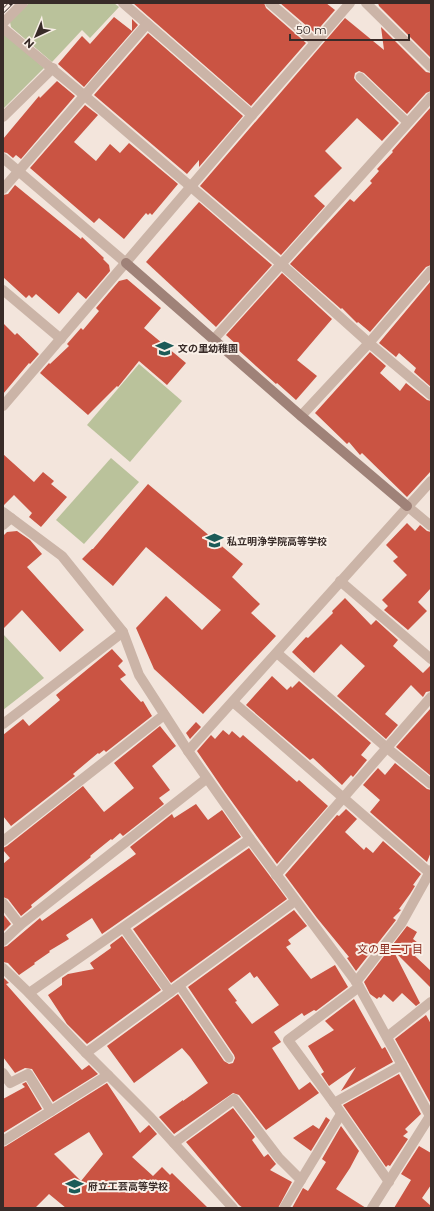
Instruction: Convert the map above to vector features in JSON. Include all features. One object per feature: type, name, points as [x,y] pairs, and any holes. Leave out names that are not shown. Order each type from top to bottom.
[{"type":"street","points":[[3,23],[23,3]]},
{"type":"street","points":[[123,3],[252,115]]},
{"type":"street","points":[[270,3],[315,42]]},
{"type":"street","points":[[3,406],[350,3]]},
{"type":"street","points":[[366,3],[431,67]]},
{"type":"street","points":[[3,189],[147,24]]},
{"type":"street","points":[[3,28],[53,68],[281,264],[368,343],[431,395]]},
{"type":"street","points":[[3,118],[53,68]]},
{"type":"street","points":[[214,339],[431,97]]},
{"type":"street","points":[[3,158],[214,339],[301,416],[431,526]]},
{"type":"street","points":[[301,416],[431,271]]},
{"type":"street","points":[[3,290],[61,338]]},
{"type":"street","points":[[188,751],[431,481]]},
{"type":"street","points":[[6,519],[62,556],[123,632],[139,675],[206,779],[358,984],[430,1116],[372,1208]]},
{"type":"street","points":[[340,581],[431,659]]},
{"type":"street","points":[[3,724],[123,632]]},
{"type":"street","points":[[277,653],[431,784]]},
{"type":"street","points":[[276,875],[431,697]]},
{"type":"street","points":[[233,702],[431,872],[401,924],[358,984],[288,1040],[389,1182]]},
{"type":"street","points":[[3,841],[164,715]]},
{"type":"street","points":[[3,941],[20,925],[206,779]]},
{"type":"street","points":[[29,993],[250,839]]},
{"type":"street","points":[[86,1053],[295,901]]},
{"type":"street","points":[[3,903],[20,925]]},
{"type":"street","points":[[124,928],[170,992]]},
{"type":"street","points":[[3,968],[151,1118],[233,1208]]},
{"type":"street","points":[[387,1038],[431,1002]]},
{"type":"street","points":[[334,1103],[402,1065]]},
{"type":"street","points":[[3,1072],[10,1083],[28,1074],[51,1112]]},
{"type":"street","points":[[3,1141],[108,1075]]},
{"type":"street","points":[[174,1143],[234,1099],[279,1158],[301,1180]]},
{"type":"street","points":[[284,1208],[341,1114]]},
{"type":"lane","points":[[360,77],[407,122]]},
{"type":"lane","points":[[179,985],[229,1058]]},
{"type":"green space","points":[[29,3],[114,3],[119,7],[90,38],[82,30],[52,62],[11,27],[10,22]]},
{"type":"green space","points":[[3,31],[44,68],[3,109]]},
{"type":"green space","points":[[139,364],[182,401],[130,462],[87,425]]},
{"type":"green space","points":[[111,458],[139,482],[84,544],[56,520]]},
{"type":"green space","points":[[3,634],[44,678],[3,710]]},
{"type":"building","points":[[133,3],[264,3],[266,8],[306,43],[251,106]]},
{"type":"building","points":[[280,3],[326,3],[335,10],[315,33]]},
{"type":"building","points":[[378,3],[431,3],[431,58],[379,6]]},
{"type":"building","points":[[114,17],[132,31],[132,19],[138,25],[84,87],[58,64],[82,36],[90,44]]},
{"type":"building","points":[[345,18],[384,50],[381,27],[426,72],[431,73],[431,91],[426,93],[407,114],[364,73],[359,71],[355,73],[354,78],[356,81],[399,123],[382,141],[357,118],[325,151],[342,168],[314,196],[325,206],[281,255],[200,186]]},
{"type":"building","points":[[148,33],[243,116],[199,167],[199,160],[187,174],[94,95]]},
{"type":"building","points":[[57,81],[75,96],[21,159],[16,155],[13,158],[7,153],[3,152],[3,139],[39,96],[40,98]]},
{"type":"building","points":[[85,105],[98,115],[74,142],[96,161],[110,144],[120,153],[129,143],[178,184],[152,215],[150,213],[148,215],[146,213],[124,239],[99,218],[94,223],[30,168]]},
{"type":"building","points":[[431,107],[431,265],[426,267],[370,332],[358,322],[357,323],[342,308],[341,309],[290,264],[350,199],[354,202],[372,183],[370,181],[379,171],[377,169]]},
{"type":"building","points":[[15,185],[81,239],[82,237],[104,258],[103,259],[109,265],[110,271],[86,299],[78,292],[59,314],[36,294],[32,298],[29,295],[26,298],[3,277],[3,195],[8,194]]},
{"type":"building","points":[[199,202],[272,265],[216,327],[146,262]]},
{"type":"building","points":[[282,273],[332,319],[297,360],[317,376],[296,400],[235,347],[237,345],[226,335]]},
{"type":"building","points":[[127,279],[161,308],[144,328],[186,363],[167,385],[139,361],[118,387],[117,386],[88,415],[40,373],[69,346],[67,344],[81,328],[83,330],[99,311],[96,308],[119,281]]},
{"type":"building","points":[[431,281],[431,387],[414,372],[416,368],[399,353],[396,357],[379,343]]},
{"type":"building","points":[[3,323],[15,335],[17,333],[39,354],[30,364],[29,363],[3,394]]},
{"type":"building","points":[[370,352],[386,366],[380,373],[400,391],[406,383],[427,400],[431,401],[431,471],[407,497],[362,453],[360,455],[349,442],[347,444],[315,413]]},
{"type":"building","points":[[3,454],[34,482],[43,472],[54,481],[51,484],[67,497],[41,527],[29,517],[32,513],[14,495],[3,506]]},
{"type":"building","points":[[148,484],[243,564],[232,577],[260,604],[251,613],[276,636],[203,714],[154,669],[136,628],[166,596],[202,630],[221,610],[146,547],[113,586],[82,559],[93,549]]},
{"type":"building","points":[[407,523],[415,531],[420,525],[427,531],[431,532],[431,588],[418,602],[427,611],[408,630],[384,610],[388,606],[382,600],[407,575],[393,561],[398,557],[386,545]]},
{"type":"building","points":[[17,531],[30,540],[42,554],[27,567],[84,630],[60,652],[22,610],[3,629],[3,536],[7,532]]},
{"type":"building","points":[[345,598],[371,625],[376,620],[398,640],[393,646],[423,673],[431,665],[431,691],[426,692],[423,697],[411,685],[385,714],[398,725],[386,739],[337,696],[365,666],[341,644],[314,673],[292,652],[306,637],[308,638],[333,613],[332,611]]},
{"type":"building","points":[[112,649],[123,661],[118,666],[126,675],[120,679],[141,702],[143,701],[152,716],[106,752],[104,750],[99,754],[98,753],[73,774],[75,776],[11,826],[3,816],[3,735],[23,719],[29,726],[60,700],[56,695]]},
{"type":"building","points":[[272,676],[287,690],[291,686],[292,688],[299,681],[371,743],[361,755],[367,760],[353,777],[351,775],[342,785],[313,758],[310,760],[246,705]]},
{"type":"building","points":[[431,708],[431,776],[396,747]]},
{"type":"building","points":[[196,722],[201,727],[190,739],[186,733]]},
{"type":"building","points":[[160,726],[176,746],[152,766],[170,790],[159,798],[164,804],[123,836],[120,833],[112,840],[111,839],[31,905],[32,907],[21,916],[8,899],[3,897],[3,864],[10,858],[3,848],[83,786],[104,812],[134,788],[114,763]]},
{"type":"building","points":[[223,730],[229,735],[232,731],[240,738],[243,735],[297,782],[299,780],[328,806],[277,864],[197,751],[211,735],[215,739]]},
{"type":"building","points":[[395,763],[427,789],[431,790],[431,852],[427,862],[370,812],[380,800],[363,785],[378,768],[385,775]]},
{"type":"building","points":[[196,804],[208,820],[222,810],[241,837],[102,934],[92,918],[66,935],[69,939],[49,951],[50,952],[19,975],[8,963],[3,962],[3,947],[7,946],[40,918],[42,921],[136,854],[130,847],[172,814],[174,818]]},
{"type":"building","points":[[346,809],[357,819],[345,832],[364,850],[366,847],[373,853],[383,841],[421,874],[413,885],[415,886],[410,894],[399,909],[401,910],[393,918],[396,920],[356,971],[347,958],[349,957],[317,918],[285,875],[337,815],[339,816]]},
{"type":"building","points":[[249,848],[287,899],[171,983],[133,929]]},
{"type":"building","points":[[294,910],[307,926],[288,940],[291,944],[286,947],[311,979],[335,965],[348,987],[316,1011],[314,1010],[304,1016],[302,1013],[274,1032],[281,1042],[272,1048],[299,1090],[310,1082],[319,1093],[266,1130],[239,1095],[233,1093],[174,1134],[159,1117],[208,1083],[190,1057],[182,1048],[134,1083],[107,1046],[178,994],[224,1061],[229,1064],[233,1063],[235,1058],[234,1055],[188,987]],"holes":[[[250,972],[254,978],[257,976],[279,1005],[252,1024],[235,1002],[237,1001],[228,989]]]},
{"type":"building","points":[[3,914],[11,924],[3,932]]},
{"type":"building","points":[[407,926],[417,932],[413,939],[423,947],[415,956],[431,971],[431,988],[393,950],[420,1003],[416,1006],[402,993],[393,1002],[384,994],[381,998],[379,997],[377,999],[370,994],[364,982]]},
{"type":"building","points":[[122,936],[161,990],[87,1044],[67,1024],[48,995],[62,985],[62,978],[68,974],[94,969],[90,963],[111,948],[110,945]]},
{"type":"building","points":[[3,977],[9,983],[6,984],[82,1070],[89,1065],[98,1074],[53,1102],[32,1069],[25,1068],[15,1073],[3,1057]]},
{"type":"building","points":[[354,999],[382,1049],[385,1047],[393,1062],[341,1091],[356,1067],[329,1086],[321,1074],[324,1072],[308,1046],[334,1030],[325,1021]]},
{"type":"building","points":[[426,1015],[431,1024],[431,1104],[395,1039]]},
{"type":"building","points":[[399,1074],[421,1114],[405,1129],[408,1132],[403,1136],[408,1139],[390,1166],[388,1165],[386,1167],[343,1105]]},
{"type":"building","points":[[26,1082],[42,1109],[3,1133],[3,1099],[25,1087],[22,1084]]},
{"type":"building","points":[[107,1083],[140,1133],[149,1125],[157,1134],[132,1157],[153,1176],[162,1167],[170,1175],[172,1173],[208,1208],[66,1208],[49,1194],[35,1208],[3,1208],[3,1147]],"holes":[[[89,1132],[103,1154],[81,1181],[54,1154]]]},
{"type":"building","points":[[233,1108],[255,1137],[252,1140],[264,1157],[268,1154],[276,1164],[270,1170],[292,1182],[278,1208],[243,1208],[186,1142]]},
{"type":"building","points":[[326,1117],[330,1120],[311,1151],[293,1138],[313,1125],[319,1129]]},
{"type":"building","points":[[341,1126],[359,1151],[336,1189],[366,1208],[292,1208],[303,1188],[308,1191],[326,1162],[322,1159]]},
{"type":"building","points":[[419,1146],[431,1153],[431,1185],[422,1198],[431,1206],[431,1208],[394,1208],[411,1180],[401,1174]]},
{"type":"railway","points":[[3,11],[11,3]]},
{"type":"place","name":"文の里幼稚園","points":[[165,348]]},
{"type":"place","name":"私立明浄学院高等学校","points":[[214,541]]},
{"type":"place","name":"府立工芸高等学校","points":[[75,1186]]},
{"type":"district","name":"文の里二丁目","points":[[390,949]]}]
